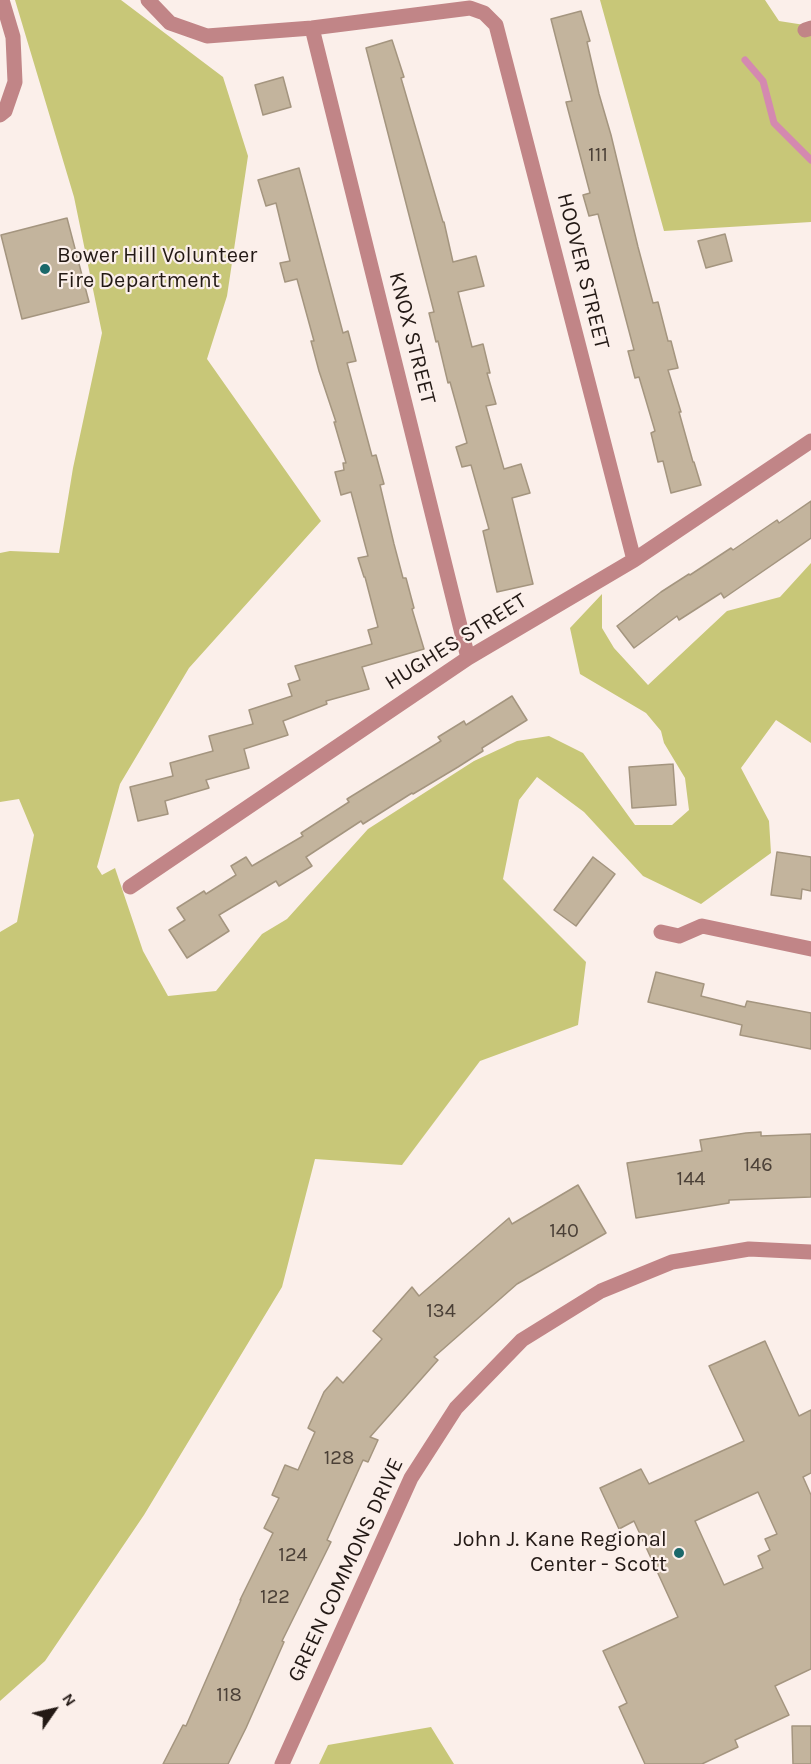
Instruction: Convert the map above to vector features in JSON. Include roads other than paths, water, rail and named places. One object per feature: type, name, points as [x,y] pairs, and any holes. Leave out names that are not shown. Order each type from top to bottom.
[{"type":"street","points":[[0,116],[5,111],[15,82],[13,36],[2,0]]},
{"type":"street","points":[[148,0],[170,23],[207,36],[312,28]]},
{"type":"street","name":"HOOVER STREET","points":[[312,28],[470,8],[484,14],[496,25],[634,560]]},
{"type":"street","name":"KNOX STREET","points":[[312,28],[468,658]]},
{"type":"street","name":"HUGHES STREET","points":[[130,887],[468,658],[634,560],[811,441]]},
{"type":"street","points":[[661,932],[679,936],[702,926],[811,949]]},
{"type":"street","name":"GREEN COMMONS DRIVE","points":[[282,1764],[411,1478],[456,1408],[522,1340],[601,1291],[672,1262],[749,1249],[811,1252]]},
{"type":"waterway","points":[[745,60],[763,81],[774,123],[811,160]]},
{"type":"place","name":"Bower Hill Volunteer Fire Department","points":[[45,269]]},
{"type":"place","name":"John J. Kane Regional Center - Scott","points":[[679,1553]]}]
